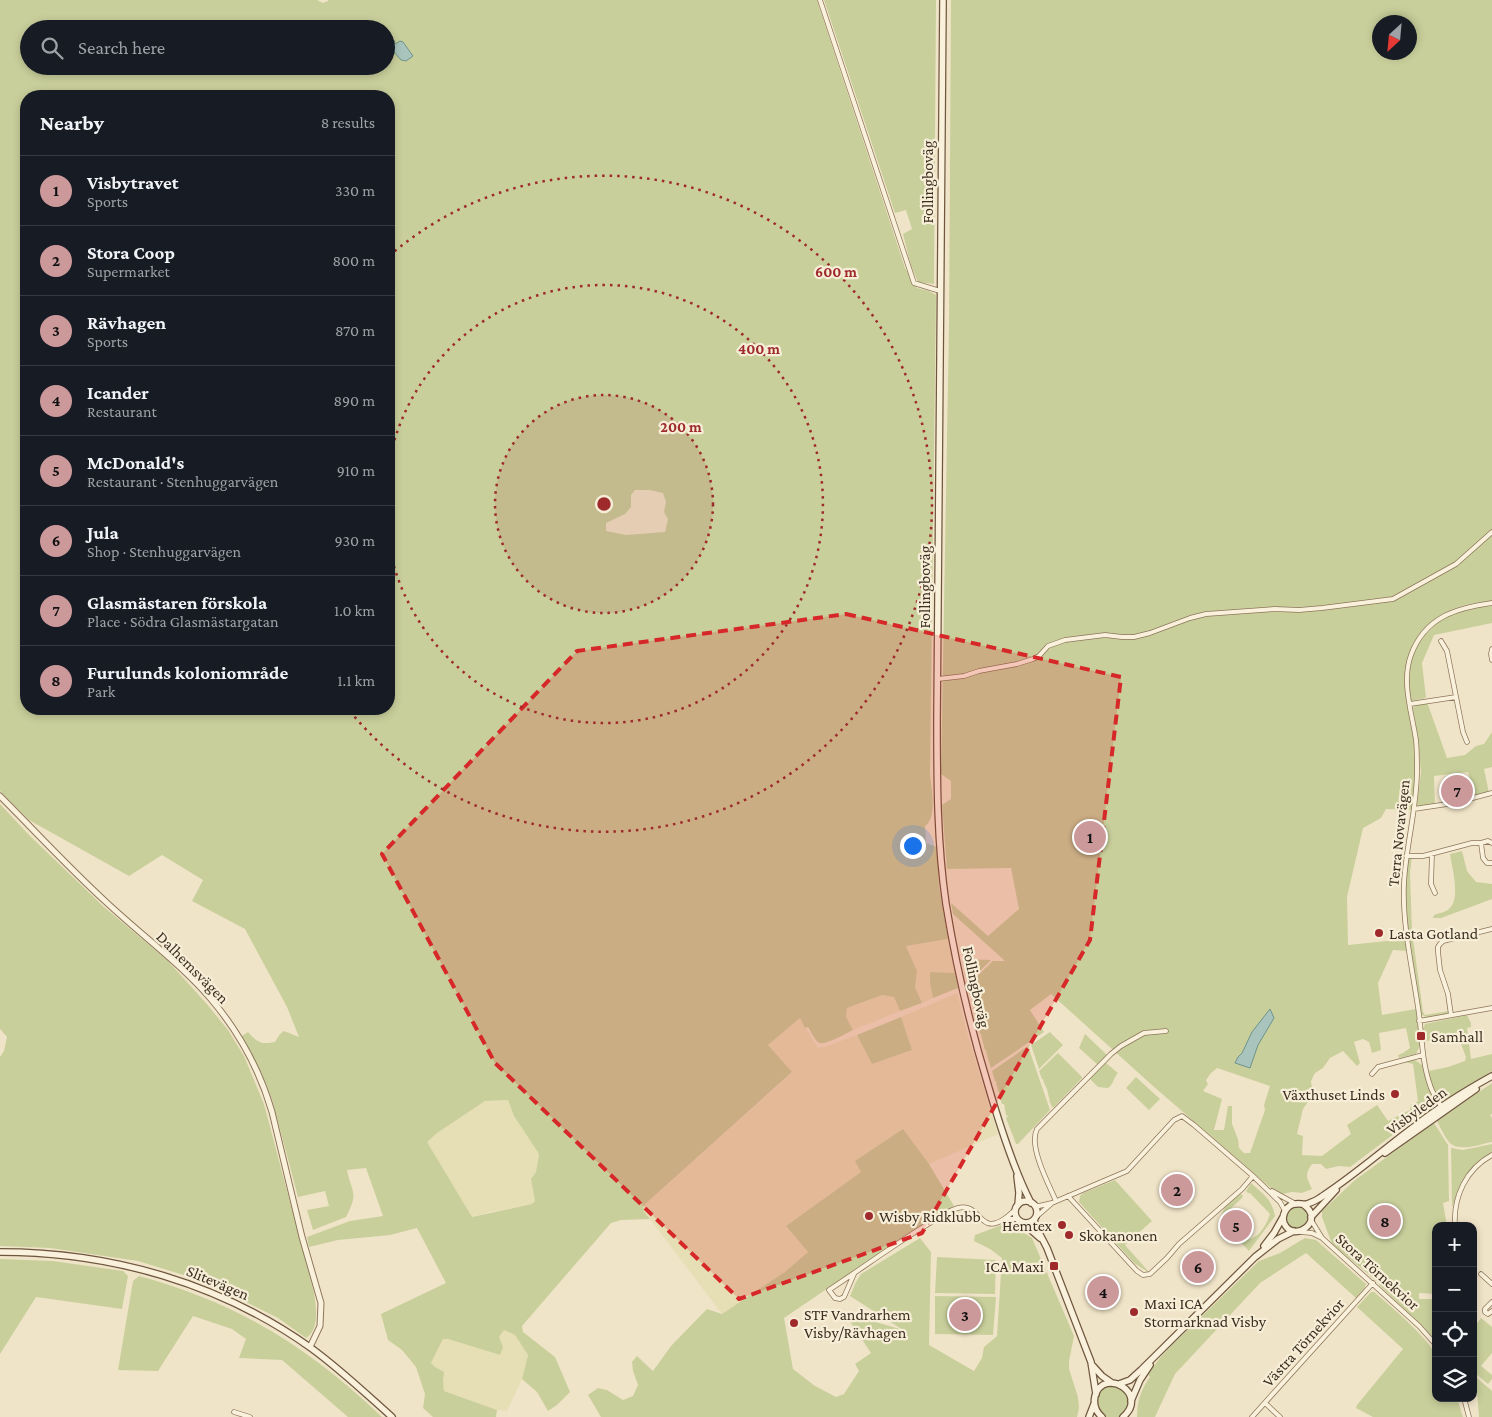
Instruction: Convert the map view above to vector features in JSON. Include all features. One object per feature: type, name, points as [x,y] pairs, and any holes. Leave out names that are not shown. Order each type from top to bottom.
[{"type":"main road","name":"Follingboväg","points":[[943,0],[937,790],[942,865],[946,904],[972,1033],[998,1119],[1032,1204]]},
{"type":"main road","name":"Visbyleden","points":[[1311,1219],[1322,1204],[1359,1171],[1442,1110],[1492,1077]]},
{"type":"main road","name":"Follingboväg","points":[[1015,1164],[1019,1193],[1017,1207]]},
{"type":"main road","name":"Visbyleden","points":[[1304,1205],[1315,1201],[1345,1182]]},
{"type":"main road","points":[[1047,1248],[1038,1236],[1020,1221],[1016,1214],[1017,1207],[1024,1202],[1032,1204],[1037,1210],[1035,1218],[1036,1227],[1047,1248],[1091,1362],[1096,1394],[1089,1417]]},
{"type":"main road","points":[[1096,1394],[1106,1384],[1124,1382],[1135,1375],[1278,1238],[1307,1228],[1311,1219],[1308,1209],[1304,1205],[1296,1204],[1289,1206],[1274,1233],[1255,1258]]},
{"type":"main road","points":[[1284,1214],[1286,1227],[1297,1231]]},
{"type":"main road","points":[[1020,1221],[1028,1223],[1035,1218]]},
{"type":"main road","name":"Slitevägen","points":[[0,1252],[85,1257],[179,1280],[224,1298],[259,1315],[310,1348],[345,1374],[392,1417]]},
{"type":"main road","points":[[1123,1417],[1130,1414],[1132,1401],[1140,1380],[1159,1353]]},
{"type":"main road","points":[[1091,1362],[1102,1376],[1128,1390],[1132,1401]]},
{"type":"main road","points":[[1094,1402],[1096,1409],[1102,1417]]},
{"type":"street","points":[[820,0],[914,284],[940,291]]},
{"type":"street","points":[[938,679],[964,676],[1033,659],[1039,656],[1048,646],[1065,640],[1105,635],[1134,637],[1206,614],[1322,608],[1393,599],[1456,564],[1492,532]]},
{"type":"street","name":"Terra Novavägen","points":[[1442,1110],[1429,1084],[1423,1055],[1405,915],[1404,885],[1406,856],[1414,809],[1417,772],[1417,750],[1407,677],[1408,665],[1414,648],[1424,632],[1438,619],[1460,609],[1492,603]]},
{"type":"street","points":[[1441,642],[1447,651],[1463,732],[1467,742]]},
{"type":"street","points":[[1492,649],[1492,660]]},
{"type":"street","points":[[1410,704],[1456,697]]},
{"type":"street","points":[[1414,809],[1424,809],[1491,795]]},
{"type":"street","name":"Dalhemsvägen","points":[[0,796],[84,882],[177,965],[210,998],[240,1038],[269,1099],[302,1237],[322,1303],[320,1326],[310,1348]]},
{"type":"street","points":[[1406,856],[1423,856],[1472,843],[1488,841],[1492,843]]},
{"type":"street","points":[[1481,843],[1483,858],[1488,863],[1492,863]]},
{"type":"street","points":[[1432,854],[1431,884],[1435,893]]},
{"type":"street","points":[[1451,1016],[1448,994],[1440,970],[1438,948],[1443,941],[1492,929]]},
{"type":"street","points":[[1419,1021],[1492,1008]]},
{"type":"street","points":[[1054,1202],[1036,1151],[1034,1138],[1037,1130],[1121,1046],[1144,1033],[1166,1031]]},
{"type":"street","points":[[1372,1074],[1378,1067],[1423,1055]]},
{"type":"street","points":[[1032,1204],[1039,1206],[1054,1202],[1127,1171],[1174,1120],[1182,1116],[1194,1124],[1268,1189],[1282,1204],[1284,1214]]},
{"type":"street","points":[[1455,1222],[1456,1206],[1463,1184],[1474,1168],[1492,1155]]},
{"type":"street","points":[[1068,1196],[1137,1271],[1147,1275],[1167,1258],[1179,1244],[1242,1189],[1253,1176]]},
{"type":"street","points":[[1268,1189],[1296,1204]]},
{"type":"street","points":[[1035,1218],[1054,1202]]},
{"type":"street","points":[[1004,1220],[1017,1207]]},
{"type":"street","points":[[854,1274],[844,1297],[840,1300],[835,1298],[829,1290],[914,1232],[958,1208],[972,1209],[984,1222],[989,1224],[1010,1218],[1020,1221]]},
{"type":"street","points":[[1311,1219],[1322,1238]]},
{"type":"street","points":[[1297,1231],[1312,1233],[1322,1238]]},
{"type":"street","name":"Stora Törnekvior","points":[[1322,1238],[1373,1283],[1432,1341]]},
{"type":"street","points":[[1481,1274],[1492,1284]]},
{"type":"street","name":"Västra Törnekvior","points":[[1252,1417],[1373,1283]]},
{"type":"street","points":[[1492,1302],[1485,1312],[1488,1314],[1492,1312]]},
{"type":"street","points":[[1465,1402],[1469,1417]]},
{"type":"street","points":[[1266,1403],[1280,1417]]},
{"type":"street","points":[[234,1412],[250,1417]]},
{"type":"highlighted area","points":[[846,614],[1121,677],[1090,940],[922,1233],[739,1299],[495,1063],[382,854],[577,651]]},
{"type":"shaded area","points":[[948,939],[955,973],[930,972],[933,998],[922,1003],[915,987],[917,971],[906,946]]},
{"type":"shaded area","points":[[957,993],[998,1134],[929,1164],[903,1130],[856,1161],[862,1171],[786,1226],[808,1252],[786,1271],[722,1314],[644,1212],[643,1206],[792,1073],[768,1045],[800,1018],[818,1048],[857,1035],[872,1064],[912,1050],[901,1017]]},
{"type":"shaded area","points":[[882,995],[894,997],[900,1011],[853,1030],[845,1017],[847,1008]]},
{"type":"shaded area","points":[[508,1100],[514,1116],[539,1154],[536,1172],[531,1179],[535,1201],[533,1204],[472,1217],[426,1142],[485,1101]]},
{"type":"shaded area","points":[[504,1330],[515,1335],[528,1355],[522,1379],[507,1411],[497,1410],[444,1391],[443,1380],[431,1363],[443,1339],[500,1355],[499,1337]]},
{"type":"green space","points":[[0,0],[317,0],[323,3],[328,0],[817,0],[905,268],[917,288],[936,295],[930,773],[933,809],[929,822],[925,826],[926,843],[937,847],[939,886],[948,939],[906,946],[917,971],[915,987],[922,1003],[900,1011],[894,997],[882,995],[847,1008],[846,1017],[853,1030],[827,1042],[818,1042],[808,1027],[805,1028],[800,1018],[768,1045],[792,1072],[643,1206],[644,1212],[650,1219],[621,1220],[611,1223],[522,1326],[523,1332],[555,1357],[570,1392],[557,1405],[548,1411],[537,1392],[522,1379],[528,1355],[515,1335],[504,1330],[499,1337],[503,1347],[500,1355],[443,1339],[431,1363],[444,1372],[444,1391],[497,1410],[496,1417],[433,1417],[423,1408],[425,1394],[416,1367],[402,1350],[388,1340],[381,1314],[446,1283],[417,1228],[390,1235],[338,1240],[309,1247],[307,1237],[350,1221],[383,1216],[366,1168],[347,1170],[353,1197],[346,1217],[313,1230],[307,1210],[329,1206],[325,1191],[298,1197],[272,1099],[261,1072],[242,1036],[248,1032],[263,1043],[275,1042],[284,1031],[299,1037],[287,1007],[245,929],[192,901],[203,880],[162,855],[129,876],[29,820],[0,791]],"holes":[[[635,490],[650,490],[663,493],[666,502],[664,512],[668,519],[665,532],[626,535],[606,531],[606,523],[625,514],[631,507],[631,495]],[[508,1100],[514,1116],[539,1154],[536,1172],[531,1179],[535,1201],[532,1204],[472,1217],[427,1142],[437,1133],[485,1101]]]},
{"type":"green space","points":[[824,0],[936,0],[934,284],[918,282],[911,266],[903,234],[912,229],[906,210],[895,213]]},
{"type":"green space","points":[[951,0],[1492,0],[1492,601],[1469,604],[1450,610],[1428,625],[1413,646],[1405,671],[1415,758],[1412,810],[1386,809],[1381,818],[1363,828],[1347,897],[1348,945],[1406,939],[1408,951],[1393,950],[1378,983],[1382,1015],[1416,1009],[1420,1046],[1416,1054],[1399,1058],[1398,1055],[1410,1048],[1406,1028],[1379,1033],[1381,1050],[1372,1053],[1369,1042],[1363,1039],[1354,1042],[1360,1063],[1357,1066],[1343,1051],[1330,1058],[1323,1068],[1315,1073],[1311,1081],[1313,1094],[1303,1109],[1297,1134],[1303,1136],[1302,1155],[1322,1156],[1351,1134],[1347,1125],[1377,1105],[1388,1121],[1410,1110],[1411,1105],[1418,1101],[1413,1064],[1405,1062],[1415,1060],[1424,1068],[1436,1109],[1416,1122],[1410,1122],[1350,1167],[1339,1166],[1326,1169],[1321,1164],[1312,1164],[1307,1176],[1312,1189],[1302,1193],[1282,1194],[1272,1189],[1153,1086],[1051,994],[1030,1010],[1044,1032],[991,1068],[982,1034],[980,1034],[978,1017],[976,1016],[969,984],[993,961],[1005,961],[953,914],[951,903],[988,936],[1019,909],[1011,868],[947,869],[942,805],[951,799],[951,781],[941,774],[949,326]],"holes":[[[1217,1068],[1270,1086],[1264,1105],[1265,1110],[1250,1153],[1244,1153],[1239,1148],[1238,1139],[1232,1124],[1232,1106],[1228,1106],[1224,1130],[1214,1130],[1222,1099],[1203,1091],[1208,1084],[1206,1080]]]},
{"type":"green space","points":[[1492,606],[1492,623],[1434,635],[1422,663],[1426,698],[1412,701],[1408,687],[1409,669],[1412,658],[1423,638],[1439,622],[1458,612]]},
{"type":"green space","points":[[1427,702],[1447,758],[1465,755],[1476,746],[1484,744],[1492,732],[1492,767],[1484,769],[1489,793],[1474,796],[1468,772],[1434,776],[1435,806],[1420,807],[1417,805],[1421,772],[1413,708],[1415,705]]},
{"type":"green space","points":[[0,804],[28,834],[104,907],[167,960],[228,1030],[244,1056],[264,1104],[314,1293],[315,1323],[306,1338],[278,1318],[230,1294],[190,1277],[138,1261],[50,1248],[0,1246],[0,1057],[4,1051],[7,1037],[0,1029]]},
{"type":"green space","points":[[1462,851],[1467,871],[1476,882],[1492,884],[1492,899],[1441,918],[1433,918],[1434,915],[1448,910],[1453,904],[1455,883],[1450,854]]},
{"type":"green space","points":[[1412,857],[1410,872],[1412,932],[1423,1012],[1425,1015],[1449,1011],[1447,1014],[1433,1017],[1426,1017],[1420,1013],[1410,947],[1406,875],[1409,858]]},
{"type":"green space","points":[[963,959],[991,960],[969,982]]},
{"type":"green space","points":[[930,972],[955,973],[958,988],[933,998]]},
{"type":"green space","points":[[1467,1015],[1471,1023],[1471,1027],[1467,1028],[1471,1059],[1492,1054],[1492,1071],[1447,1100],[1442,1099],[1433,1089],[1429,1071],[1465,1061],[1466,1057],[1457,1034],[1433,1035],[1433,1040],[1427,1041],[1424,1039],[1423,1029],[1425,1024]]},
{"type":"green space","points":[[901,1017],[912,1050],[872,1064],[857,1035]]},
{"type":"green space","points":[[1050,1032],[1063,1045],[1039,1069],[1031,1045]]},
{"type":"green space","points":[[1085,1034],[1107,1055],[1098,1065],[1079,1048]]},
{"type":"green space","points":[[1028,1046],[1050,1110],[1016,1144],[992,1071]]},
{"type":"green space","points":[[1058,1053],[1082,1078],[1052,1107],[1044,1080],[1039,1071]]},
{"type":"green space","points":[[1106,1063],[1118,1073],[1108,1088],[1098,1087],[1090,1079]]},
{"type":"green space","points":[[1136,1077],[1160,1099],[1149,1110],[1126,1088]]},
{"type":"green space","points":[[1492,1083],[1492,1114],[1490,1115],[1492,1118],[1492,1142],[1470,1147],[1453,1145],[1447,1140],[1437,1121]]},
{"type":"green space","points":[[1434,1123],[1448,1145],[1449,1201],[1443,1203],[1446,1222],[1432,1222],[1432,1294],[1419,1293],[1419,1299],[1432,1299],[1432,1337],[1380,1284],[1332,1244],[1322,1217],[1322,1211],[1355,1180]]},
{"type":"green space","points":[[903,1129],[929,1164],[954,1206],[899,1240],[784,1318],[793,1369],[815,1386],[836,1397],[844,1394],[859,1371],[855,1364],[871,1353],[849,1320],[849,1316],[903,1330],[850,1296],[856,1282],[861,1274],[920,1238],[931,1252],[929,1345],[974,1371],[982,1358],[984,1347],[997,1336],[1002,1258],[974,1241],[975,1235],[1007,1223],[1032,1238],[1074,1336],[1069,1369],[1078,1397],[1079,1408],[1077,1417],[601,1417],[588,1395],[598,1388],[607,1390],[623,1400],[633,1396],[638,1385],[632,1362],[637,1356],[653,1371],[671,1346],[707,1309],[722,1314],[786,1271],[808,1252],[786,1226],[861,1172],[855,1161]]},
{"type":"green space","points":[[1492,1144],[1492,1154],[1481,1161],[1467,1175],[1452,1207],[1451,1148],[1463,1150]]},
{"type":"green space","points":[[1115,1180],[1152,1221],[1125,1245],[1149,1272],[1134,1263],[1079,1202],[1080,1196],[1083,1193]]},
{"type":"green space","points":[[1251,1183],[1269,1201],[1275,1216],[1249,1251],[1222,1223],[1221,1218],[1226,1206],[1241,1194],[1242,1198],[1225,1214],[1223,1219],[1235,1236],[1242,1239],[1255,1237],[1261,1232],[1270,1214],[1246,1191]]},
{"type":"green space","points":[[1297,1207],[1307,1214],[1308,1218],[1301,1228],[1297,1229],[1287,1222],[1286,1218],[1293,1208]]},
{"type":"green space","points":[[1305,1238],[1316,1240],[1366,1284],[1356,1298],[1306,1253],[1260,1283],[1175,1374],[1155,1417],[1137,1417],[1140,1396],[1150,1377],[1148,1374],[1173,1344],[1259,1261],[1280,1253]]},
{"type":"green space","points":[[937,1257],[996,1260],[995,1294],[935,1293]]},
{"type":"green space","points":[[0,1259],[53,1261],[123,1271],[128,1276],[122,1309],[36,1297],[0,1354]]},
{"type":"green space","points":[[139,1276],[208,1300],[270,1330],[327,1369],[382,1417],[348,1417],[282,1360],[239,1358],[246,1339],[232,1329],[193,1316],[158,1371],[118,1370],[133,1281]]},
{"type":"green space","points":[[1371,1292],[1374,1292],[1408,1322],[1432,1349],[1432,1402],[1458,1402],[1463,1417],[1373,1417],[1356,1408],[1403,1349],[1357,1307]]},
{"type":"green space","points":[[935,1296],[996,1297],[993,1335],[935,1334]]},
{"type":"green space","points":[[1481,1318],[1492,1327],[1492,1353],[1481,1366],[1492,1375],[1492,1379],[1488,1384],[1477,1375],[1477,1324]]},
{"type":"green space","points":[[1477,1378],[1492,1391],[1492,1417],[1479,1417]]},
{"type":"green space","points":[[1113,1386],[1119,1387],[1124,1391],[1128,1396],[1128,1408],[1124,1413],[1119,1417],[1113,1418],[1107,1417],[1102,1413],[1098,1408],[1097,1402],[1098,1396],[1102,1391],[1107,1387]]},
{"type":"water","points":[[400,41],[403,42],[413,56],[406,61],[401,60],[395,53],[395,44]]},
{"type":"water","points":[[1270,1009],[1274,1018],[1258,1045],[1250,1068],[1235,1063],[1252,1032]]},
{"type":"place","name":"Glasmästaren förskola","points":[[1457,791]]},
{"type":"place","name":"Visbytravet","points":[[1090,837]]},
{"type":"place","name":"Lasta Gotland","points":[[1379,933]]},
{"type":"place","name":"Samhall","points":[[1421,1036]]},
{"type":"place","name":"Växthuset Linds","points":[[1395,1094]]},
{"type":"place","name":"Stora Coop","points":[[1177,1190]]},
{"type":"place","name":"Wisby Ridklubb","points":[[869,1216]]},
{"type":"place","name":"Furulunds koloniområde","points":[[1385,1221]]},
{"type":"place","name":"Hemtex","points":[[1062,1225]]},
{"type":"place","name":"McDonald's","points":[[1236,1226]]},
{"type":"place","name":"Skokanonen","points":[[1069,1235]]},
{"type":"place","name":"ICA Maxi","points":[[1054,1266]]},
{"type":"place","name":"Jula","points":[[1198,1267]]},
{"type":"place","name":"Icander","points":[[1103,1292]]},
{"type":"place","name":"Maxi ICA Stormarknad Visby","points":[[1134,1312]]},
{"type":"place","name":"Rävhagen","points":[[965,1315]]},
{"type":"place","name":"STF Vandrarhem Visby/Rävhagen","points":[[794,1323]]}]
